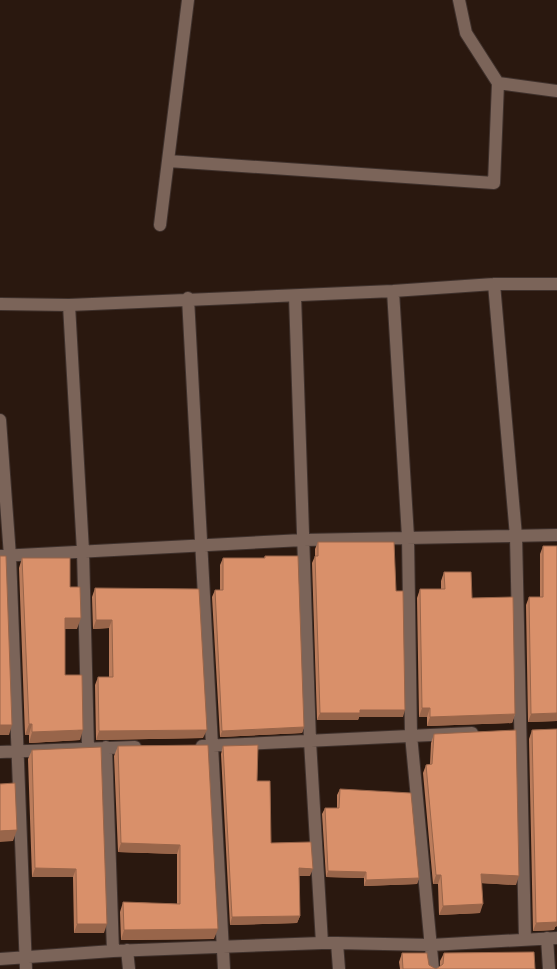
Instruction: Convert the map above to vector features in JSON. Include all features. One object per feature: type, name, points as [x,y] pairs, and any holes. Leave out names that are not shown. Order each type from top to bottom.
[{"type":"street","points":[[160,225],[188,0]]},
{"type":"street","points":[[168,160],[494,183],[498,83],[466,33],[459,0]]},
{"type":"street","points":[[498,83],[557,90]]},
{"type":"street","points":[[0,304],[69,305],[188,298],[295,296],[494,284],[557,284]]},
{"type":"street","points":[[494,284],[516,536],[525,939]]},
{"type":"street","points":[[393,291],[408,537],[410,735],[433,969]]},
{"type":"street","points":[[295,296],[310,741],[322,943]]},
{"type":"street","points":[[188,298],[210,746],[221,946],[224,969]]},
{"type":"street","points":[[69,305],[83,551],[88,748]]},
{"type":"street","points":[[0,420],[5,556],[18,750],[25,964]]},
{"type":"street","points":[[5,556],[303,540],[557,534]]},
{"type":"street","points":[[191,746],[490,732]]},
{"type":"street","points":[[0,752],[144,747]]},
{"type":"street","points":[[106,748],[113,950]]},
{"type":"street","points":[[0,959],[25,964],[113,950],[322,943],[431,945],[552,938],[549,969]]},
{"type":"street","points":[[337,943],[339,969]]},
{"type":"street","points":[[127,950],[129,969]]},
{"type":"building","points":[[318,542],[394,542],[396,591],[403,591],[405,710],[360,710],[360,713],[320,713],[315,556],[318,556]]},
{"type":"building","points":[[543,546],[557,546],[557,713],[531,714],[529,597],[543,597]]},
{"type":"building","points":[[0,556],[6,556],[12,725],[0,725]]},
{"type":"building","points":[[265,556],[298,556],[304,727],[222,731],[215,590],[223,590],[223,558],[265,558]]},
{"type":"building","points":[[22,558],[70,558],[70,587],[80,587],[81,618],[65,618],[65,675],[82,675],[83,730],[32,732],[32,724],[29,724]]},
{"type":"building","points":[[444,572],[471,572],[472,598],[513,597],[515,714],[430,717],[430,708],[422,708],[420,589],[445,589]]},
{"type":"building","points":[[95,588],[199,589],[207,730],[99,731],[98,677],[113,677],[112,620],[96,620]]},
{"type":"building","points":[[557,729],[557,922],[536,923],[532,730]]},
{"type":"building","points":[[516,730],[519,876],[481,874],[483,904],[443,906],[441,875],[436,875],[426,765],[432,764],[434,734]]},
{"type":"building","points":[[208,745],[218,929],[124,930],[123,902],[180,904],[180,845],[121,843],[118,746]]},
{"type":"building","points":[[258,745],[257,781],[270,781],[271,843],[311,842],[313,869],[299,868],[300,916],[232,917],[223,746]]},
{"type":"building","points":[[101,747],[107,924],[77,924],[76,869],[35,868],[32,750]]},
{"type":"building","points":[[15,783],[17,830],[0,831],[0,784]]},
{"type":"building","points":[[340,789],[411,793],[419,878],[366,880],[366,872],[328,871],[325,808],[339,808]]},
{"type":"building","points":[[534,952],[535,969],[436,969],[443,964],[444,953]]},
{"type":"building","points":[[402,953],[427,953],[429,965],[436,969],[403,969]]}]
